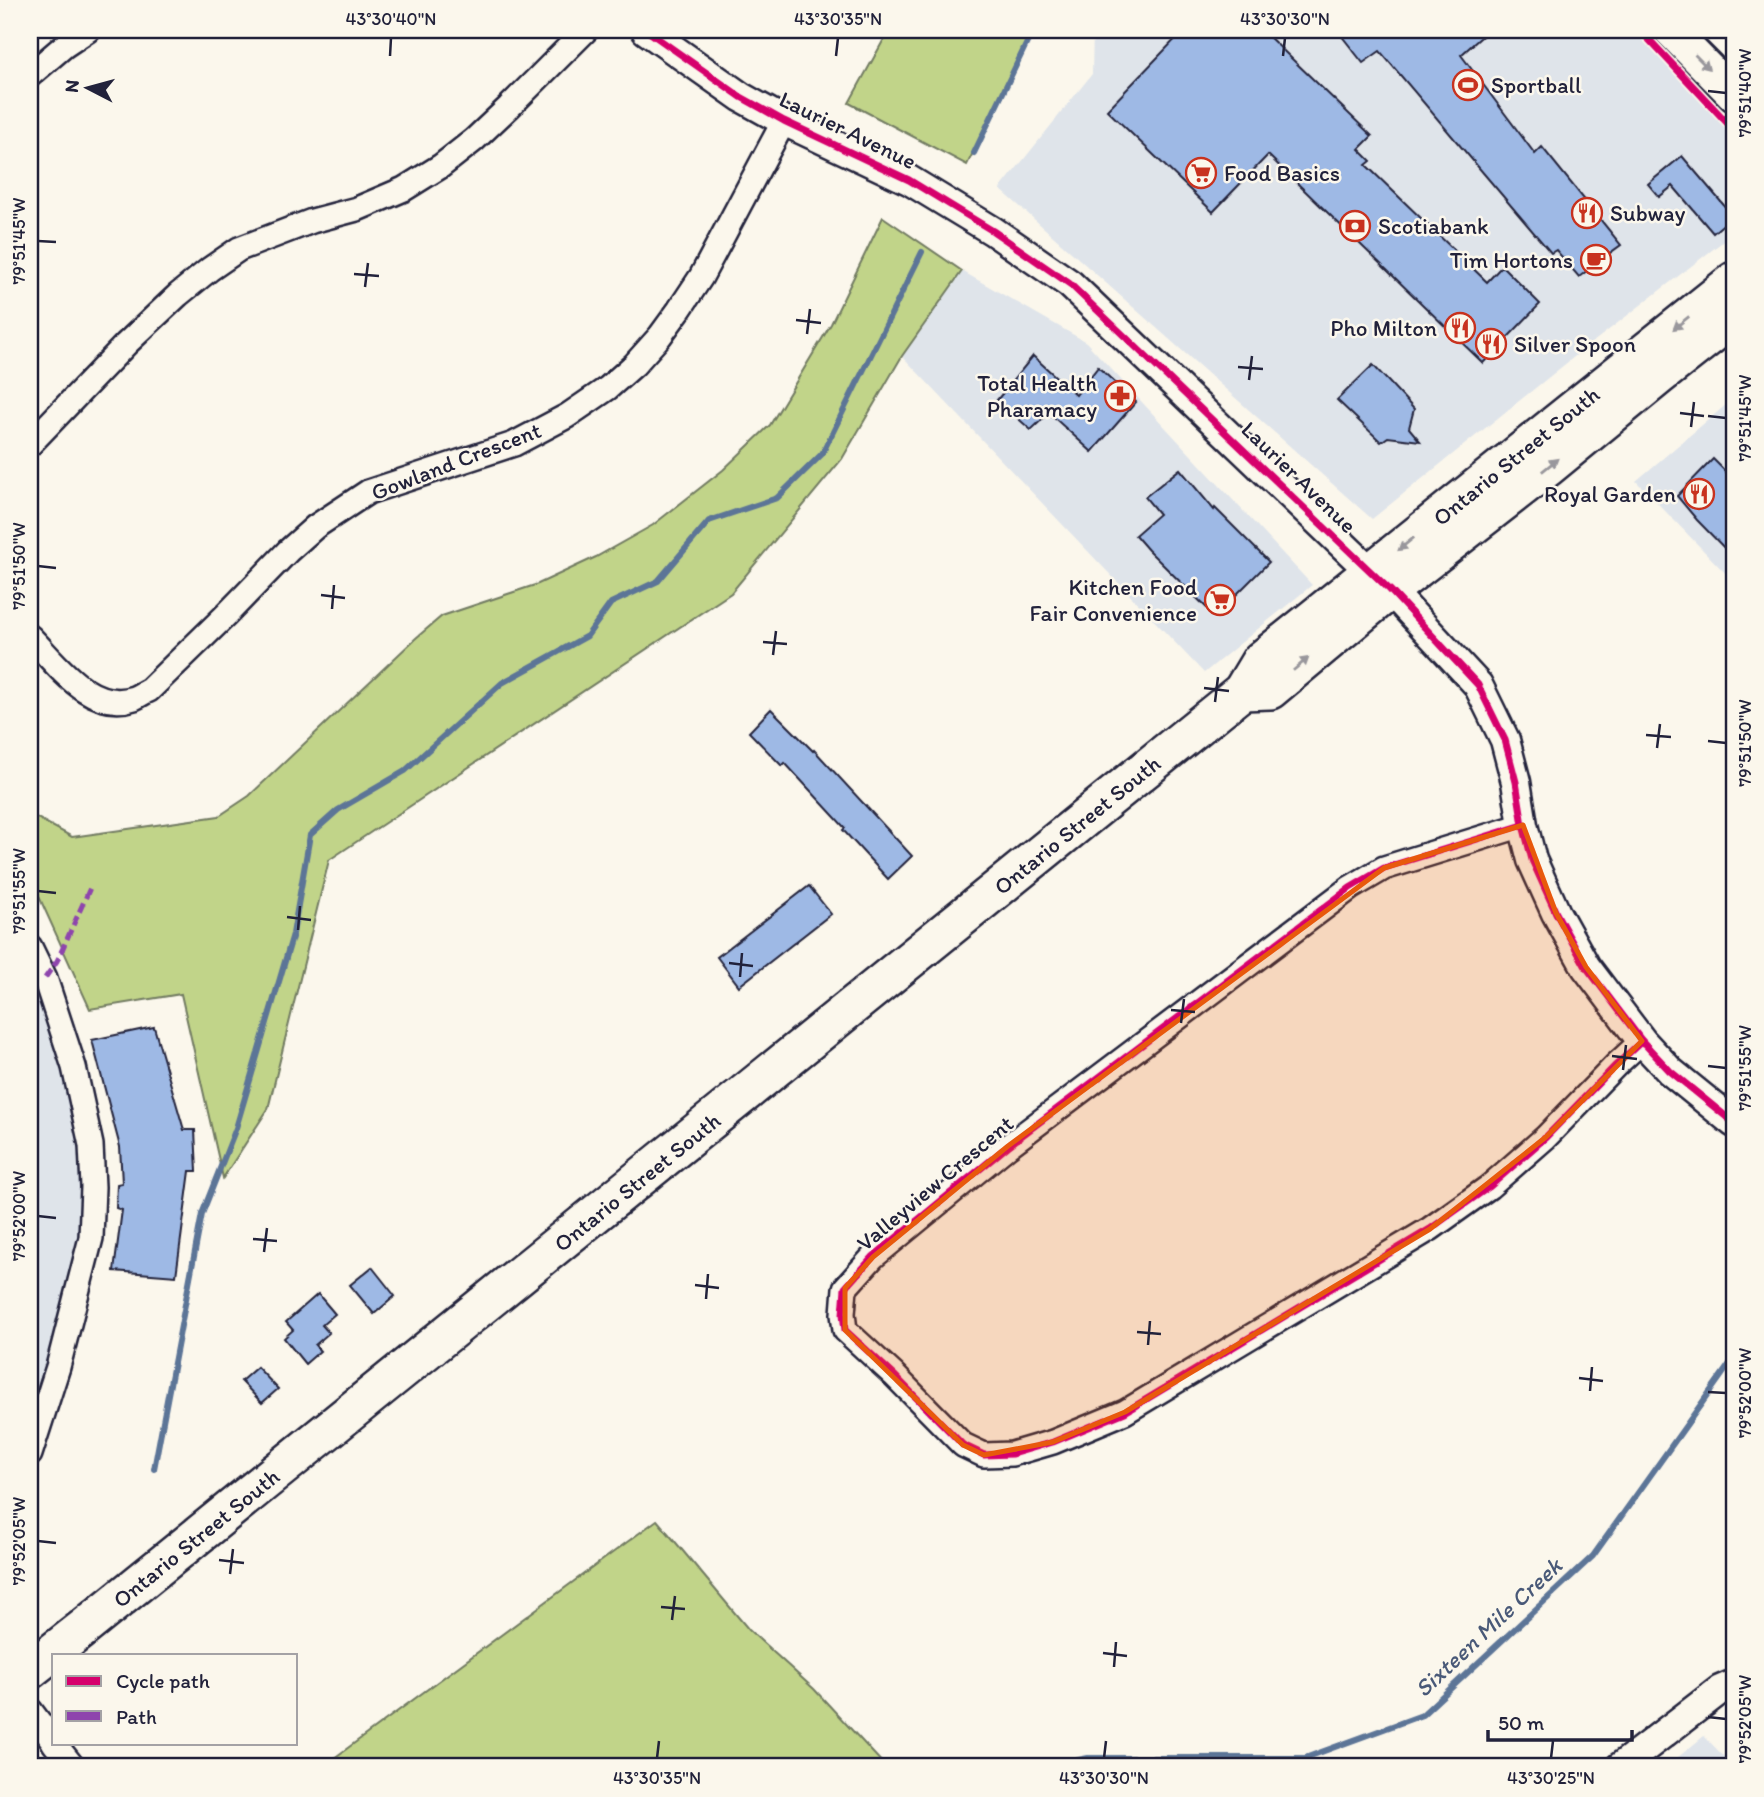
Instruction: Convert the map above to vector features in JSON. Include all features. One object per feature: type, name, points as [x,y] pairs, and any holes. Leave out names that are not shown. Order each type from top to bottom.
[{"type":"main road","points":[[1670,30],[1734,95]]},
{"type":"main road","points":[[1719,30],[1734,45]]},
{"type":"main road","name":"Ontario Street South","points":[[30,1670],[1242,691],[1270,690],[1380,582],[1734,281]]},
{"type":"main road","name":"Ontario Street South","points":[[1380,582],[1547,468],[1734,317]]},
{"type":"street","points":[[30,75],[88,30]]},
{"type":"street","points":[[30,444],[126,344],[210,269],[239,249],[312,221],[357,209],[404,189],[474,140],[586,30]]},
{"type":"street","name":"Laurier Avenue","points":[[646,30],[741,97],[784,121],[909,180],[993,231],[1070,284],[1380,582],[1478,685],[1505,740],[1532,860],[1556,914],[1586,967],[1642,1041],[1670,1071],[1734,1123]]},
{"type":"street","name":"Gowland Crescent","points":[[30,637],[81,688],[93,696],[119,701],[135,698],[149,690],[315,527],[368,492],[514,444],[567,416],[608,388],[634,365],[680,310],[701,277],[784,121]]},
{"type":"street","name":"Valleyview Crescent","points":[[1523,825],[1384,868],[1350,888],[1009,1146],[873,1257],[845,1288],[845,1330],[963,1445],[984,1455],[1012,1454],[1053,1443],[1125,1412],[1430,1229],[1489,1187],[1642,1041]]},
{"type":"street","points":[[30,947],[45,978],[74,1068],[91,1145],[93,1187],[91,1238],[58,1367],[30,1454]]},
{"type":"street","points":[[1620,1767],[1720,1690],[1734,1684]]},
{"type":"street","points":[[30,1710],[52,1740]]},
{"type":"street","points":[[55,1744],[73,1767]]},
{"type":"highlighted area","points":[[1523,825],[1556,913],[1586,967],[1642,1041],[1546,1137],[1430,1229],[1125,1412],[1053,1442],[984,1455],[963,1445],[845,1330],[845,1288],[873,1257],[1008,1146],[1384,868]]},
{"type":"shaded area","points":[[1093,30],[1636,30],[1734,130],[1734,233],[1372,519],[1000,189],[1092,74]]},
{"type":"shaded area","points":[[962,271],[1086,342],[1312,585],[1204,673],[902,356]]},
{"type":"shaded area","points":[[1734,398],[1734,582],[1636,481]]},
{"type":"shaded area","points":[[30,981],[50,1015],[65,1065],[80,1140],[84,1218],[81,1248],[30,1424]]},
{"type":"shaded area","points":[[1704,1736],[1734,1767],[1666,1767]]},
{"type":"green space","points":[[889,30],[1033,30],[967,165],[849,103]]},
{"type":"green space","points":[[883,217],[962,271],[902,356],[842,459],[731,593],[329,860],[268,1109],[223,1178],[181,994],[90,1009],[37,892],[30,884],[30,814],[72,837],[219,816],[249,796],[442,616],[538,584],[596,557],[653,525],[723,470],[770,425],[831,324]]},
{"type":"green space","points":[[657,1520],[749,1630],[814,1689],[886,1767],[322,1767]]},
{"type":"building","points":[[1184,30],[1262,30],[1372,136],[1359,149],[1371,161],[1366,165],[1487,282],[1502,266],[1540,304],[1483,363],[1268,155],[1213,212],[1107,110]]},
{"type":"building","points":[[1337,30],[1489,30],[1461,55],[1535,154],[1542,147],[1621,245],[1594,269],[1592,267],[1579,277],[1556,250],[1551,253],[1380,51],[1363,63]]},
{"type":"building","points":[[1682,156],[1733,216],[1713,233],[1673,186],[1659,197],[1648,184]]},
{"type":"building","points":[[1033,356],[1076,395],[1098,367],[1136,402],[1092,452],[1049,413],[1031,430],[997,400]]},
{"type":"building","points":[[1373,365],[1414,409],[1409,428],[1420,441],[1388,437],[1381,442],[1337,400]]},
{"type":"building","points":[[1713,459],[1734,480],[1734,558],[1677,496]]},
{"type":"building","points":[[1180,469],[1214,510],[1215,508],[1269,562],[1215,616],[1135,535],[1159,514],[1145,497]]},
{"type":"building","points":[[771,709],[814,750],[912,856],[888,879],[785,763],[782,766],[749,732]]},
{"type":"building","points":[[809,886],[831,914],[739,986],[717,957]]},
{"type":"building","points":[[154,1027],[184,1130],[195,1130],[197,1171],[190,1171],[176,1276],[114,1271],[122,1210],[116,1208],[117,1184],[122,1183],[120,1147],[92,1040]]},
{"type":"building","points":[[372,1267],[395,1296],[374,1314],[350,1285]]},
{"type":"building","points":[[318,1294],[335,1314],[322,1325],[329,1333],[315,1345],[320,1351],[305,1364],[284,1338],[293,1330],[286,1322]]},
{"type":"building","points":[[257,1367],[278,1389],[262,1403],[241,1381]]},
{"type":"waterway","points":[[974,153],[1033,30]]},
{"type":"waterway","points":[[154,1469],[202,1214],[236,1128],[293,934],[310,835],[338,810],[405,771],[502,683],[587,636],[611,603],[658,581],[709,521],[777,498],[822,454],[922,252]]},
{"type":"waterway","name":"Sixteen Mile Creek","points":[[1045,1767],[1088,1758],[1305,1758],[1422,1715],[1593,1556],[1734,1358]]},
{"type":"marked path","points":[[45,978],[57,961],[90,888]]},
{"type":"cycle path","points":[[646,30],[741,97],[784,121],[909,180],[993,231],[1070,284],[1390,590],[1478,685],[1505,740],[1532,860],[1556,913],[1586,967],[1642,1041],[1670,1071],[1734,1123]]},
{"type":"cycle path","points":[[1640,30],[1734,130]]},
{"type":"cycle path","points":[[1523,825],[1384,868],[1350,888],[1008,1146],[873,1257],[845,1288],[845,1330],[963,1445],[984,1455],[1012,1454],[1053,1442],[1125,1412],[1430,1229],[1489,1187],[1546,1137],[1642,1041]]},
{"type":"place","name":"Sportball","points":[[1468,85]]},
{"type":"place","name":"Food Basics","points":[[1201,173]]},
{"type":"place","name":"Subway","points":[[1587,213]]},
{"type":"place","name":"Scotiabank","points":[[1355,226]]},
{"type":"place","name":"Tim Hortons","points":[[1596,260]]},
{"type":"place","name":"Pho Milton","points":[[1460,328]]},
{"type":"place","name":"Silver Spoon","points":[[1491,344]]},
{"type":"place","name":"Total Health Pharamacy","points":[[1120,396]]},
{"type":"place","name":"Royal Garden","points":[[1699,494]]},
{"type":"place","name":"Kitchen Food Fair Convenience","points":[[1220,600]]}]
